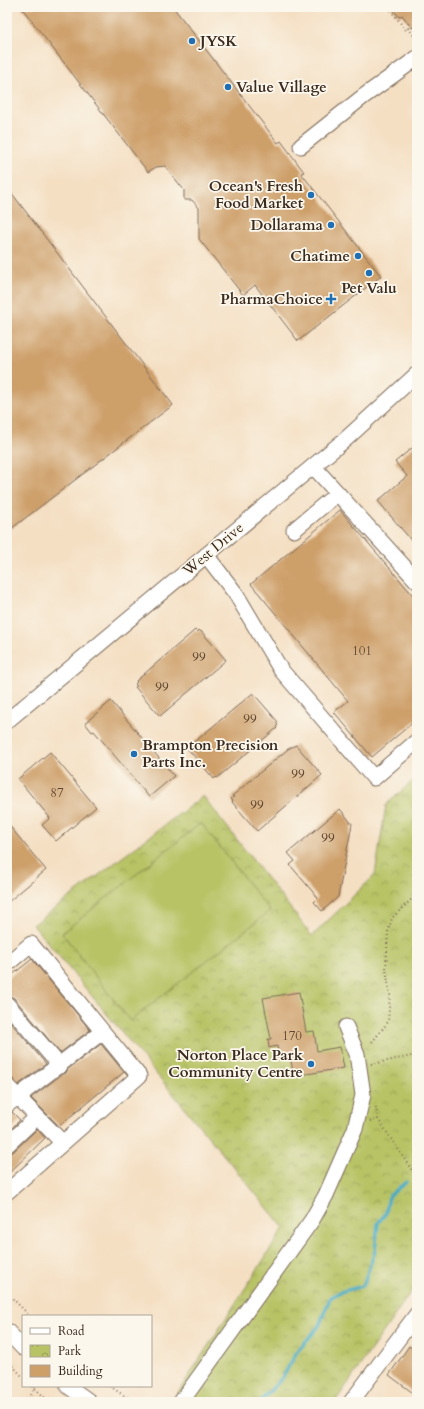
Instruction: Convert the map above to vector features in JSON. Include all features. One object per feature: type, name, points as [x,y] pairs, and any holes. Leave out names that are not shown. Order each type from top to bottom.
[{"type":"street","points":[[301,146],[364,96],[417,58]]},
{"type":"street","name":"West Drive","points":[[7,721],[347,438],[417,374]]},
{"type":"street","points":[[313,466],[417,581]]},
{"type":"street","points":[[294,530],[338,493]]},
{"type":"street","points":[[206,555],[236,594],[280,670],[374,778],[417,740]]},
{"type":"street","points":[[7,964],[31,944],[139,1076],[62,1142],[7,1192]]},
{"type":"street","points":[[7,1004],[60,1066]]},
{"type":"street","points":[[181,1402],[312,1220],[326,1195],[355,1129],[363,1095],[358,1054],[346,1027]]},
{"type":"street","points":[[62,1142],[37,1117],[10,1096],[60,1066],[102,1032]]},
{"type":"street","points":[[7,1145],[37,1117]]},
{"type":"street","points":[[352,1402],[417,1314]]},
{"type":"street","points":[[7,1331],[22,1347]]},
{"type":"street","points":[[69,1387],[90,1402]]},
{"type":"path","points":[[388,7],[406,30],[408,28],[417,40]]},
{"type":"path","points":[[372,1042],[388,1022],[390,995],[386,969],[388,932],[392,918],[417,894]]},
{"type":"path","points":[[374,1063],[417,1055]]},
{"type":"path","points":[[370,1121],[378,1119],[417,1178]]},
{"type":"path","points":[[7,1293],[29,1315]]},
{"type":"path","points":[[7,1360],[22,1376]]},
{"type":"path","points":[[27,1402],[35,1387],[50,1402]]},
{"type":"path","points":[[111,1387],[137,1402]]},
{"type":"green space","points":[[417,777],[417,1283],[335,1402],[172,1402],[284,1228],[33,925],[203,796],[312,936],[375,875],[386,805]]},
{"type":"green space","points":[[201,823],[270,911],[130,1021],[62,933]]},
{"type":"building","points":[[21,7],[173,7],[278,143],[281,141],[304,172],[301,173],[381,276],[298,341],[255,285],[243,295],[199,239],[199,208],[192,200],[184,200],[184,190],[165,166],[156,167],[148,172]]},
{"type":"building","points":[[391,7],[417,7],[417,23],[412,28],[402,15],[399,17]]},
{"type":"building","points":[[7,187],[173,405],[7,532]]},
{"type":"building","points":[[417,444],[417,547],[378,501],[407,476],[395,462]]},
{"type":"building","points":[[340,510],[417,600],[417,719],[372,757],[334,712],[348,701],[251,584]]},
{"type":"building","points":[[195,630],[197,632],[199,630],[201,631],[226,660],[160,716],[135,687],[137,686],[135,684],[137,682],[136,681]]},
{"type":"building","points":[[253,693],[278,722],[276,723],[278,725],[276,727],[277,728],[214,779],[187,748]]},
{"type":"building","name":"Brampton Precision Parts Inc.","points":[[111,701],[174,776],[149,797],[94,731],[92,732],[85,723]]},
{"type":"building","points":[[296,745],[322,775],[257,831],[232,802],[233,801],[231,799],[234,797],[232,796],[288,749]]},
{"type":"building","points":[[50,752],[96,807],[56,841],[42,825],[50,818],[18,779]]},
{"type":"building","points":[[340,809],[352,824],[338,897],[322,911],[314,902],[318,898],[290,865],[295,861],[288,853]]},
{"type":"building","points":[[7,823],[46,870],[7,903]]},
{"type":"building","points":[[32,959],[90,1030],[60,1053],[14,998],[7,995],[7,979]]},
{"type":"building","points":[[299,992],[306,1032],[314,1031],[317,1051],[340,1047],[344,1068],[294,1076],[290,1056],[279,1058],[277,1046],[269,1048],[268,1039],[271,1039],[263,998]]},
{"type":"building","points":[[7,1018],[46,1064],[18,1085],[13,1079],[7,1077]]},
{"type":"building","points":[[101,1044],[124,1072],[59,1126],[31,1098],[61,1075],[66,1073],[68,1069]]},
{"type":"building","points":[[12,1112],[20,1120],[7,1133],[7,1114]]},
{"type":"building","points":[[37,1129],[45,1138],[7,1175],[7,1154],[13,1152]]},
{"type":"building","points":[[409,1346],[417,1352],[417,1388],[413,1393],[389,1375]]},
{"type":"waterway","points":[[260,1402],[283,1377],[296,1353],[319,1326],[330,1298],[340,1292],[363,1286],[375,1251],[378,1223],[386,1213],[389,1196],[406,1182]]},
{"type":"place","name":"JYSK","points":[[192,41]]},
{"type":"place","name":"Value Village","points":[[228,87]]},
{"type":"place","name":"Ocean's Fresh Food Market","points":[[311,195]]},
{"type":"place","name":"Dollarama","points":[[331,225]]},
{"type":"place","name":"Chatime","points":[[358,256]]},
{"type":"place","name":"Pet Valu","points":[[369,273]]},
{"type":"place","name":"PharmaChoice","points":[[331,299]]},
{"type":"place","name":"Brampton Precision Parts Inc.","points":[[134,754]]},
{"type":"place","name":"Norton Place Park Community Centre","points":[[311,1064]]}]
